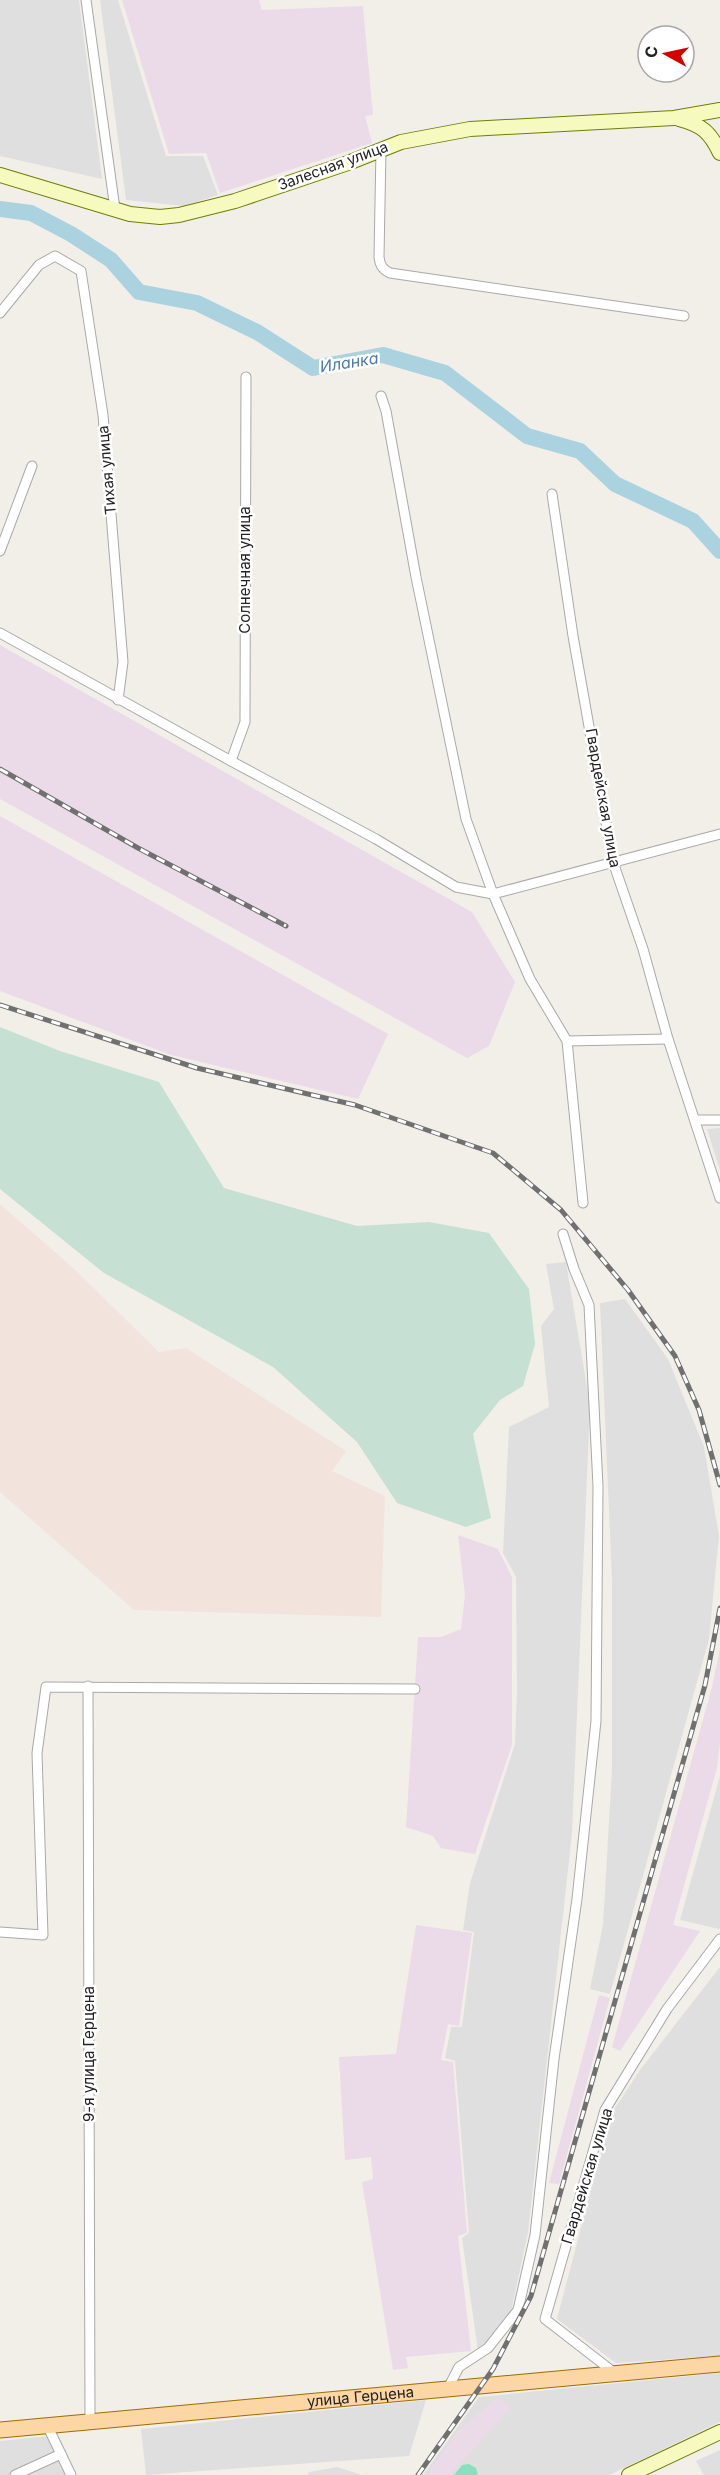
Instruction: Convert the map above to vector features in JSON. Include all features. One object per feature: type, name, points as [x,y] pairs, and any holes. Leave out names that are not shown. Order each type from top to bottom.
[{"type":"main road","name":"улица Герцена","points":[[0,2430],[720,2364]]},
{"type":"street","points":[[87,0],[115,209]]},
{"type":"street","name":"Залесная улица","points":[[0,175],[115,209],[147,216],[179,215],[234,201],[401,142],[470,129],[674,118],[720,110]]},
{"type":"street","name":"Залесная улица","points":[[674,118],[698,124],[714,140],[720,153]]},
{"type":"street","points":[[381,149],[379,257],[380,265],[384,270],[390,273],[684,316]]},
{"type":"street","name":"Тихая улица","points":[[0,313],[39,265],[55,256],[81,272],[103,415],[123,662],[118,700]]},
{"type":"street","name":"Солнечная улица","points":[[231,761],[245,722],[246,377]]},
{"type":"street","points":[[381,396],[386,411],[416,578],[466,819],[493,894],[530,978],[567,1041],[583,1203]]},
{"type":"street","points":[[0,551],[32,466]]},
{"type":"street","name":"Гвардейская улица","points":[[552,494],[573,636],[613,862],[643,949],[668,1039],[720,1198]]},
{"type":"street","points":[[0,633],[118,700],[376,839],[456,887],[493,894],[720,834]]},
{"type":"street","points":[[567,1041],[668,1039]]},
{"type":"street","points":[[694,1120],[720,1120]]},
{"type":"street","points":[[447,2390],[459,2367],[488,2348],[518,2310],[535,2235],[555,2059],[577,1899],[596,1721],[598,1486],[589,1305],[563,1234]]},
{"type":"street","name":"9-я улица Герцена","points":[[88,1686],[90,2422]]},
{"type":"street","points":[[0,1932],[43,1935],[38,1752],[46,1687],[415,1689]]},
{"type":"street","name":"Гвардейская улица","points":[[616,2374],[545,2319],[605,2110],[667,2008],[720,1939]]},
{"type":"street","points":[[47,2425],[71,2475]]},
{"type":"street","points":[[629,2475],[720,2432]]},
{"type":"street","points":[[15,2475],[61,2454]]},
{"type":"shaded area","points":[[0,0],[79,0],[102,179],[0,156]]},
{"type":"shaded area","points":[[100,0],[118,0],[166,156],[203,156],[218,195],[184,206],[126,200]]},
{"type":"shaded area","points":[[122,0],[259,0],[262,10],[363,6],[373,115],[365,116],[372,143],[220,193],[206,153],[169,154]]},
{"type":"shaded area","points":[[0,645],[472,912],[515,982],[489,1046],[467,1058],[0,799]]},
{"type":"shaded area","points":[[0,816],[388,1034],[358,1099],[171,1055],[0,991]]},
{"type":"shaded area","points":[[720,1128],[720,1170],[707,1129]]},
{"type":"shaded area","points":[[0,1204],[72,1267],[159,1352],[186,1348],[346,1451],[332,1471],[385,1496],[381,1617],[134,1610],[0,1492]]},
{"type":"shaded area","points":[[566,1262],[590,1405],[572,1833],[528,2232],[511,2312],[478,2351],[462,2238],[469,2233],[455,2061],[445,2058],[451,2027],[462,2027],[474,1932],[463,1930],[470,1883],[515,1744],[516,1577],[503,1553],[509,1427],[549,1407],[541,1326],[554,1309],[546,1264]]},
{"type":"shaded area","points":[[625,1299],[668,1359],[704,1447],[719,1536],[709,1639],[610,1994],[590,1989],[603,1925],[612,1770],[612,1580],[600,1303]]},
{"type":"shaded area","points":[[458,1535],[498,1549],[512,1577],[512,1745],[475,1854],[441,1848],[433,1836],[406,1827],[418,1637],[441,1637],[461,1629],[465,1595]]},
{"type":"shaded area","points":[[720,1648],[720,1743],[717,1768],[673,1925],[700,1931],[620,2051],[612,2047],[712,1687]]},
{"type":"shaded area","points":[[720,1776],[720,1928],[719,1929],[680,1920]]},
{"type":"shaded area","points":[[416,1925],[472,1933],[459,2026],[448,2024],[441,2060],[453,2062],[467,2233],[458,2236],[471,2351],[406,2357],[408,2368],[393,2370],[362,2182],[373,2179],[371,2157],[345,2160],[339,2057],[396,2054]]},
{"type":"shaded area","points":[[720,1967],[720,2356],[616,2363],[557,2319],[611,2114],[640,2070]]},
{"type":"shaded area","points":[[599,1995],[610,1998],[559,2184],[549,2183]]},
{"type":"shaded area","points":[[720,2373],[720,2422],[609,2475],[423,2475],[479,2397]]},
{"type":"shaded area","points":[[498,2397],[510,2408],[450,2475],[427,2475],[457,2432]]},
{"type":"shaded area","points":[[426,2400],[409,2456],[146,2475],[141,2429]]},
{"type":"shaded area","points":[[49,2436],[67,2475],[0,2475],[0,2441]]},
{"type":"shaded area","points":[[720,2450],[720,2475],[704,2475],[696,2461]]},
{"type":"shaded area","points":[[337,2467],[362,2475],[307,2475],[309,2472]]},
{"type":"green space","points":[[0,1027],[60,1051],[159,1082],[224,1188],[357,1226],[429,1222],[489,1233],[529,1289],[535,1344],[523,1386],[500,1400],[473,1434],[491,1518],[466,1527],[397,1503],[357,1442],[273,1367],[104,1273],[0,1189]]},
{"type":"green space","points":[[469,2464],[476,2468],[478,2475],[454,2475],[462,2465]]},
{"type":"waterway","name":"Иланка","points":[[0,209],[31,213],[71,234],[111,260],[139,292],[197,303],[257,332],[313,368],[383,355],[445,373],[527,436],[580,451],[615,484],[693,521],[720,551]]},
{"type":"railway","points":[[0,769],[138,848],[286,926]]},
{"type":"railway","points":[[0,1005],[197,1068],[355,1105],[493,1153],[561,1210],[628,1290],[675,1356],[699,1410],[720,1485]]},
{"type":"railway","points":[[418,2475],[493,2369],[531,2296],[705,1685],[720,1608]]}]
